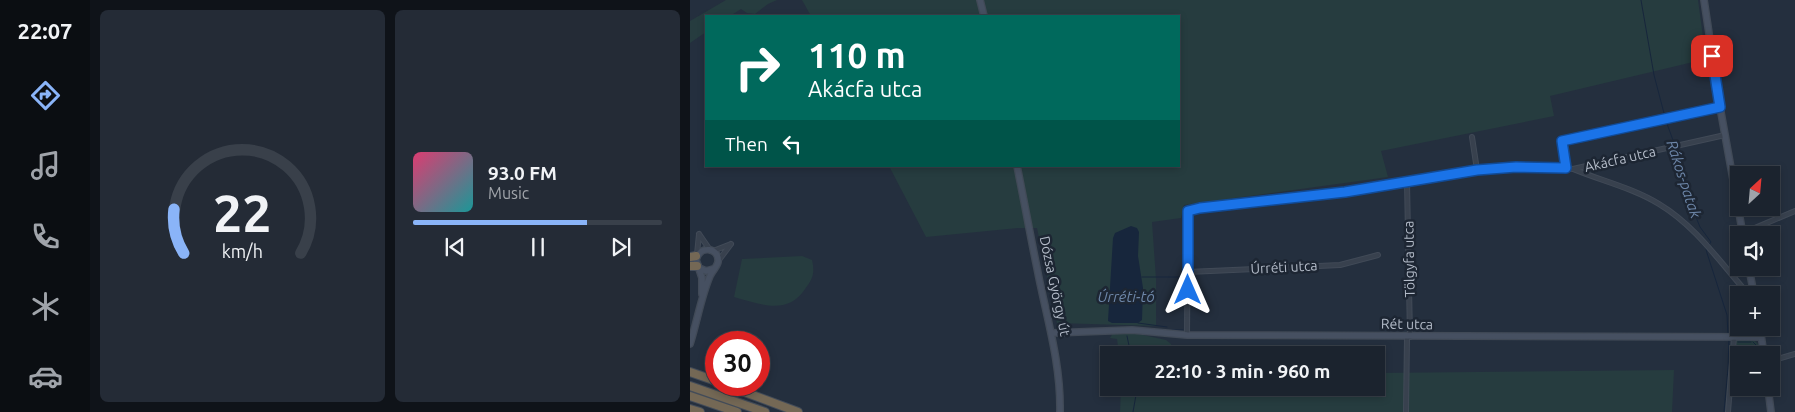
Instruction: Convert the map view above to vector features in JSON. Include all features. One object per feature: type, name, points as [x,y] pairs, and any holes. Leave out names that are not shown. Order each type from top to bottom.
[{"type":"highway","points":[[693,372],[705,377]]},
{"type":"highway","points":[[690,386],[765,412]]},
{"type":"highway","points":[[690,396],[737,412]]},
{"type":"highway","points":[[755,396],[798,412]]},
{"type":"highway","points":[[690,409],[700,412]]},
{"type":"street","points":[[980,0],[984,15]]},
{"type":"street","points":[[1704,0],[1720,107],[1742,226]]},
{"type":"street","points":[[1566,168],[1562,141],[1720,107]]},
{"type":"street","name":"Akácfa utca","points":[[1188,272],[1188,211],[1200,208],[1345,192],[1477,170],[1516,167],[1573,169],[1725,135]]},
{"type":"street","points":[[1472,137],[1477,170]]},
{"type":"street","name":"Dózsa György út","points":[[1017,167],[1036,267],[1052,333],[1058,368],[1060,412]]},
{"type":"street","points":[[1573,169],[1636,192],[1658,203],[1681,220],[1709,246],[1742,286]]},
{"type":"street","name":"Tölgyfa utca","points":[[1406,412],[1408,337],[1407,182]]},
{"type":"street","points":[[1761,226],[1795,211]]},
{"type":"street","points":[[701,306],[702,278],[695,267],[699,234],[716,256],[718,262]]},
{"type":"street","points":[[690,344],[710,276],[731,244],[711,250],[704,250],[695,256]]},
{"type":"street","name":"Úrréti utca","points":[[1188,272],[1340,264],[1378,255]]},
{"type":"street","points":[[695,267],[706,271],[713,269]]},
{"type":"street","points":[[1187,335],[1188,272]]},
{"type":"street","name":"Rét utca","points":[[1052,333],[1132,330],[1187,335],[1762,337]]},
{"type":"street","points":[[1728,412],[1731,337]]},
{"type":"street","points":[[1762,337],[1763,346]]},
{"type":"street","points":[[1780,358],[1795,354]]},
{"type":"street","points":[[1769,396],[1772,412]]},
{"type":"green space","points":[[726,0],[777,0],[755,14],[747,13],[741,9],[732,15],[705,15],[705,33],[690,43],[690,21]]},
{"type":"green space","points":[[802,0],[1698,0],[1706,59],[1550,96],[1554,116],[1381,151],[1388,177],[1184,205],[1181,218],[1152,222],[1156,279],[1156,326],[1057,323],[1037,228],[1018,228],[926,237],[890,167],[1180,167],[1180,15],[810,15]]},
{"type":"green space","points":[[802,256],[812,260],[813,276],[805,289],[790,303],[772,306],[734,297],[742,259]]},
{"type":"green space","points":[[1129,332],[1166,340],[1171,346],[1118,346],[1117,339],[1110,338],[1113,333]]},
{"type":"green space","points":[[1740,339],[1755,341],[1759,346],[1736,346],[1736,341]]},
{"type":"green space","points":[[1674,370],[1672,412],[1120,412],[1121,396],[1385,396],[1385,373]]},
{"type":"water","name":"Úrréti-tó","points":[[1131,226],[1137,228],[1139,232],[1138,256],[1143,288],[1142,320],[1138,323],[1112,323],[1108,321],[1113,238],[1115,233]]},
{"type":"waterway","name":"Rákos-patak","points":[[1641,0],[1654,75],[1665,117]]},
{"type":"waterway","name":"Rákos-patak","points":[[1666,121],[1674,143],[1684,188],[1700,227],[1711,242],[1706,249],[1727,315],[1728,335]]},
{"type":"waterway","points":[[1142,277],[1181,277]]},
{"type":"waterway","points":[[1138,323],[1167,327]]},
{"type":"waterway","points":[[1172,330],[1183,330]]},
{"type":"waterway","points":[[1127,336],[1129,346]]},
{"type":"waterway","name":"Rákos-patak","points":[[1724,412],[1729,339]]},
{"type":"waterway","points":[[1738,342],[1751,342]]},
{"type":"waterway","points":[[1753,342],[1757,346]]},
{"type":"waterway","points":[[1133,412],[1136,396]]},
{"type":"route","points":[[1188,290],[1188,211],[1200,208],[1345,192],[1477,170],[1544,166],[1566,168],[1562,141],[1720,107],[1712,56]]}]
